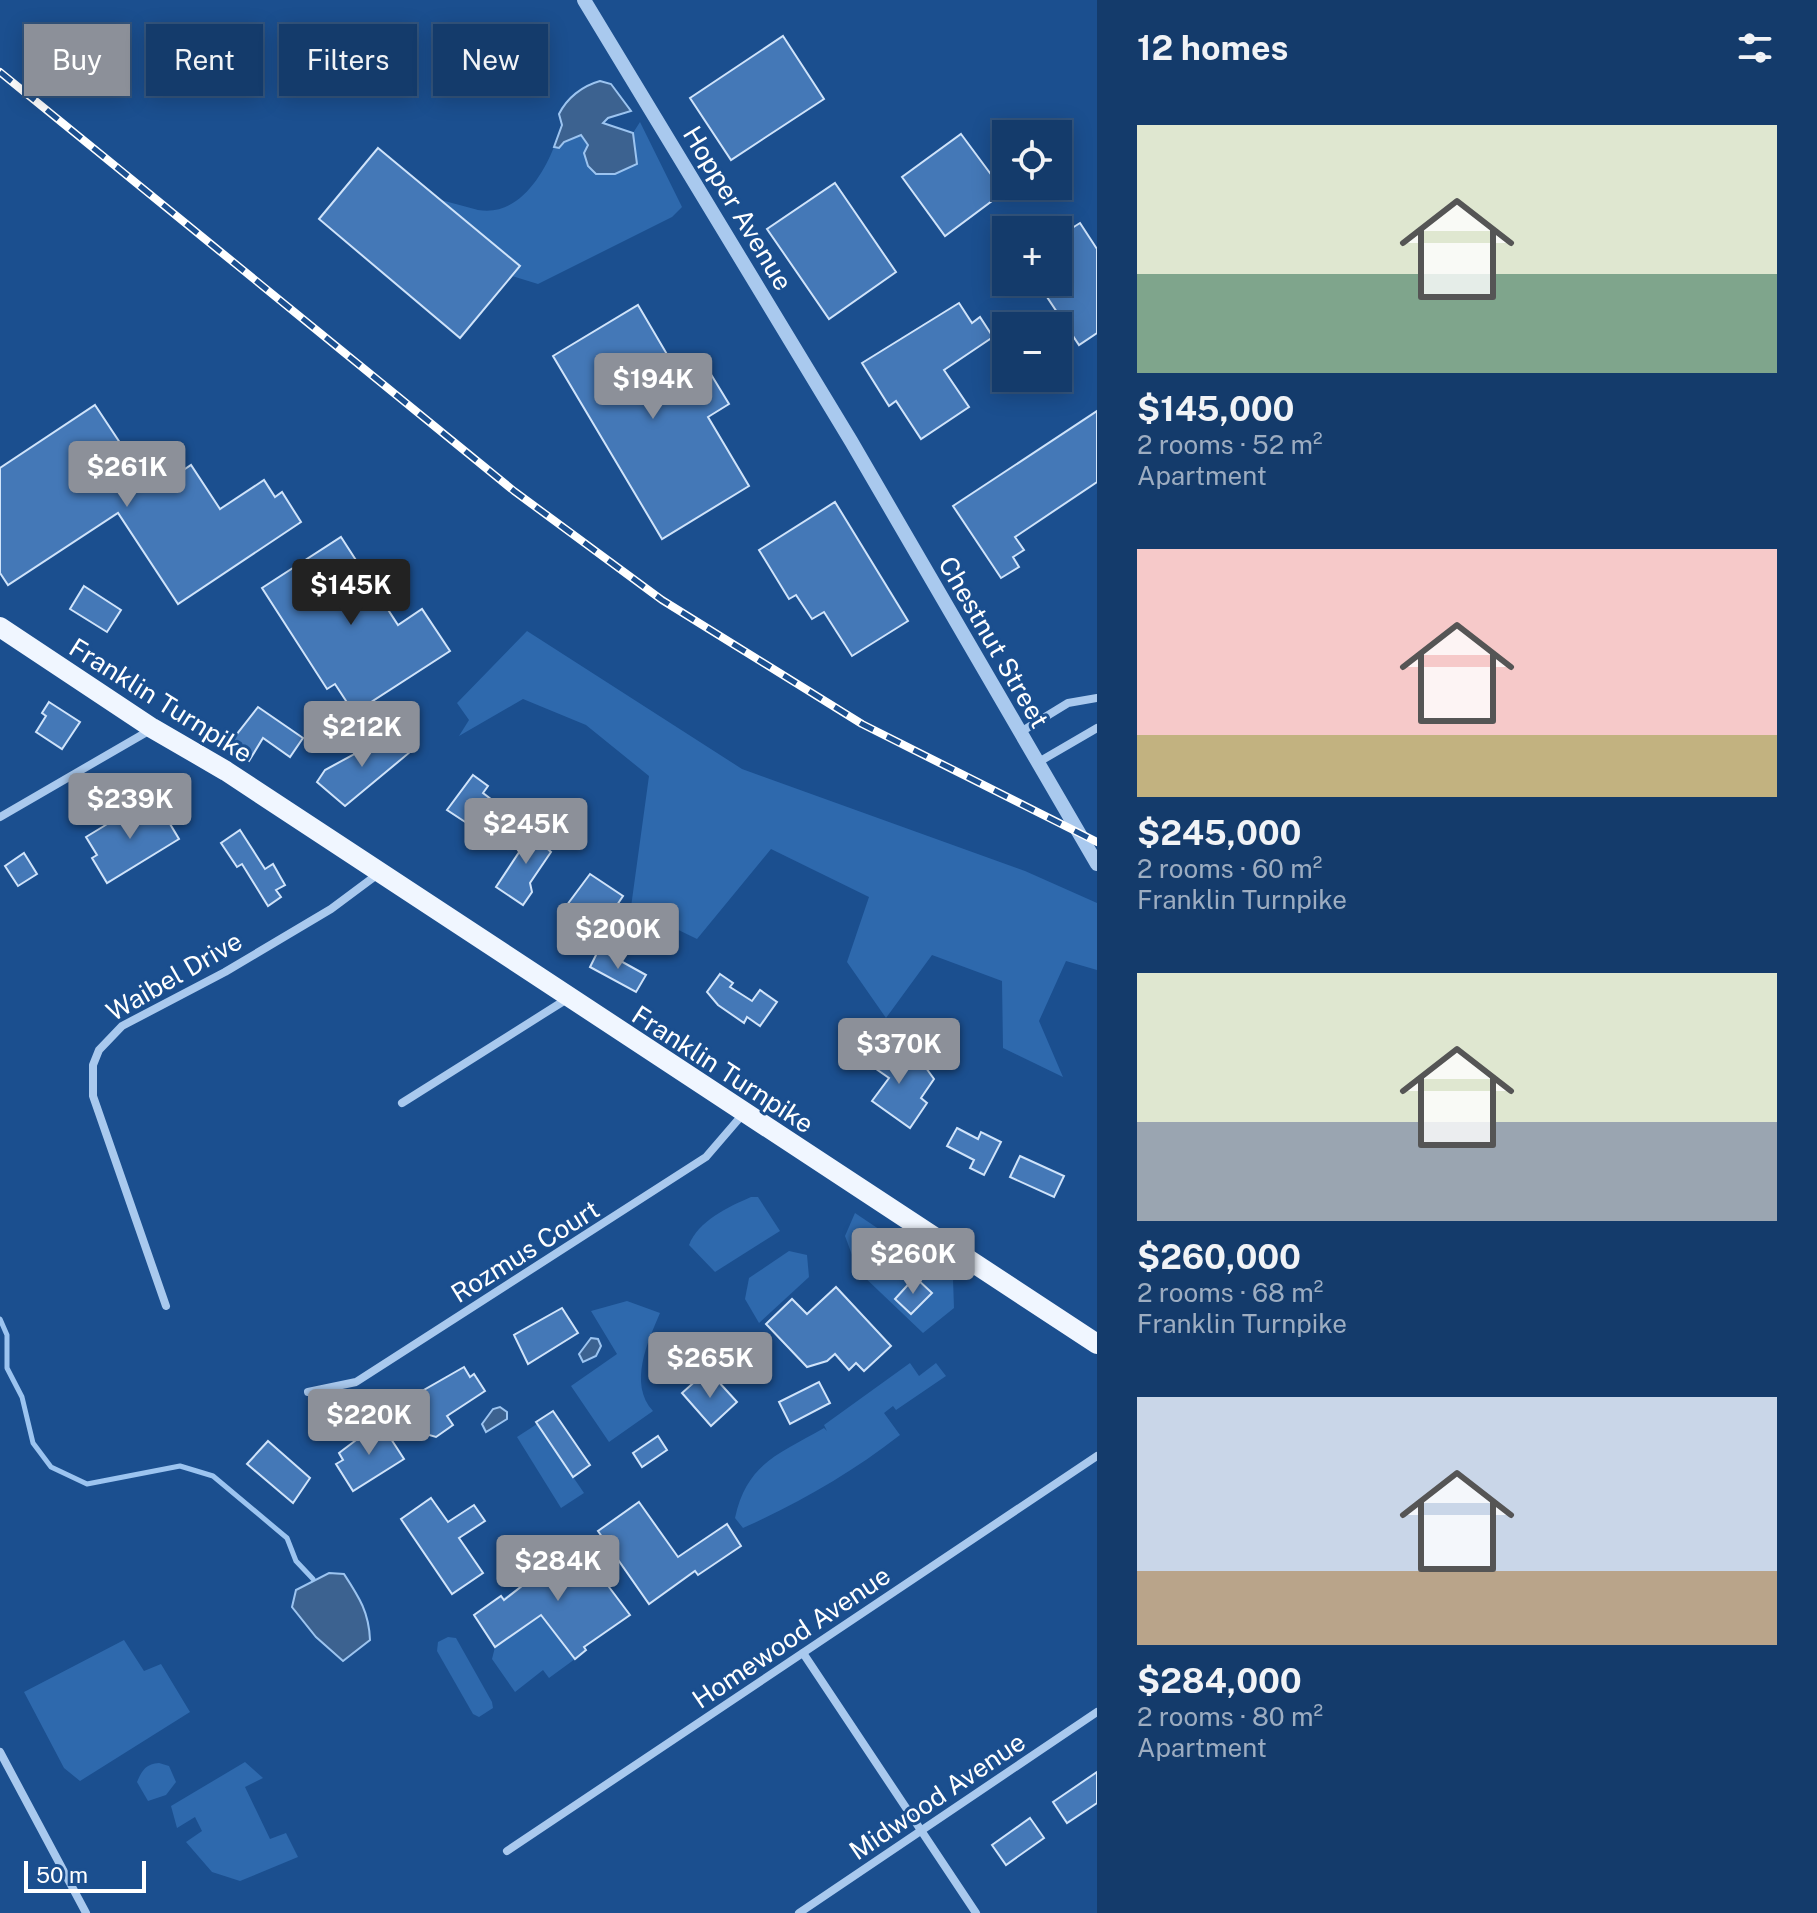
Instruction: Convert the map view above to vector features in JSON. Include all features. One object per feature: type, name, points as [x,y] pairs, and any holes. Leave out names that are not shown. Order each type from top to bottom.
[{"type":"main road","name":"Franklin Turnpike","points":[[0,627],[152,728],[226,771],[743,1114],[1097,1344]]},
{"type":"street","name":"Hopper Avenue","points":[[584,0],[851,441]]},
{"type":"street","name":"Chestnut Street","points":[[851,441],[1036,764],[1097,864]]},
{"type":"street","points":[[1018,733],[1068,703],[1097,698]]},
{"type":"street","points":[[0,817],[152,728]]},
{"type":"street","points":[[1036,764],[1097,728]]},
{"type":"street","name":"Waibel Drive","points":[[166,1306],[93,1096],[93,1065],[99,1050],[122,1026],[225,972],[362,890],[379,874]]},
{"type":"street","points":[[402,1103],[568,998]]},
{"type":"street","name":"Rozmus Court","points":[[308,1392],[356,1382],[651,1195],[706,1157],[743,1114]]},
{"type":"street","name":"Homewood Avenue","points":[[507,1851],[1097,1456]]},
{"type":"street","points":[[803,1653],[976,1913]]},
{"type":"street","name":"Midwood Avenue","points":[[799,1913],[1097,1712]]},
{"type":"street","points":[[0,1752],[86,1913]]},
{"type":"shaded area","points":[[600,81],[611,84],[631,111],[608,118],[603,123],[633,133],[637,164],[615,174],[596,174],[588,166],[584,153],[588,145],[581,135],[564,142],[559,148],[554,147],[562,125],[559,114],[562,108],[581,89]]},
{"type":"shaded area","points":[[640,122],[682,207],[672,217],[538,284],[512,276],[520,265],[441,200],[478,210],[492,211],[505,207],[516,201],[535,182],[554,147],[559,148],[564,141],[581,135],[588,145],[636,152],[633,133]]},
{"type":"shaded area","points":[[527,631],[742,769],[1025,871],[1097,903],[1097,970],[1066,961],[1039,1021],[1063,1077],[1003,1048],[1002,981],[932,955],[886,1018],[847,962],[869,897],[771,849],[697,939],[631,907],[649,776],[586,725],[523,699],[459,736],[469,720],[457,703]]},
{"type":"shaded area","points":[[751,1197],[758,1197],[780,1231],[715,1272],[689,1245],[693,1236],[724,1210]]},
{"type":"shaded area","points":[[855,1213],[953,1279],[954,1308],[923,1333],[858,1271],[845,1236]]},
{"type":"shaded area","points":[[789,1251],[807,1255],[809,1277],[759,1323],[745,1299],[749,1278]]},
{"type":"shaded area","points":[[627,1301],[660,1313],[646,1349],[641,1376],[646,1400],[653,1411],[609,1442],[571,1386],[617,1354],[591,1311]]},
{"type":"shaded area","points":[[591,1338],[598,1339],[601,1346],[596,1356],[583,1362],[579,1354]]},
{"type":"shaded area","points":[[910,1363],[919,1376],[936,1363],[946,1376],[896,1410],[893,1406],[884,1413],[900,1435],[824,1486],[743,1528],[735,1518],[740,1499],[767,1462],[824,1428],[827,1431],[824,1425]]},
{"type":"shaded area","points":[[500,1407],[507,1412],[507,1419],[486,1432],[482,1424],[493,1409]]},
{"type":"shaded area","points":[[537,1424],[584,1493],[561,1508],[517,1437]]},
{"type":"shaded area","points":[[329,1573],[344,1574],[368,1621],[370,1640],[343,1661],[316,1637],[292,1607],[296,1590]]},
{"type":"shaded area","points":[[520,1587],[575,1659],[549,1678],[543,1670],[515,1692],[492,1659],[495,1647],[522,1628],[503,1598]]},
{"type":"shaded area","points":[[448,1637],[456,1638],[492,1702],[493,1708],[479,1717],[473,1714],[437,1651],[438,1642]]},
{"type":"shaded area","points":[[124,1640],[144,1671],[161,1664],[190,1712],[80,1781],[64,1768],[24,1692]]},
{"type":"shaded area","points":[[245,1762],[263,1778],[245,1787],[270,1839],[286,1833],[298,1857],[240,1881],[212,1872],[186,1842],[202,1831],[195,1817],[177,1828],[171,1806]]},
{"type":"shaded area","points":[[159,1763],[169,1766],[176,1782],[166,1795],[148,1801],[137,1782],[145,1768]]},
{"type":"building","points":[[783,36],[824,99],[731,160],[690,98]]},
{"type":"building","points":[[961,134],[992,176],[993,200],[945,236],[902,177]]},
{"type":"building","points":[[378,148],[520,266],[460,338],[319,219]]},
{"type":"building","points":[[835,183],[896,272],[829,319],[767,229]]},
{"type":"building","points":[[1080,223],[1097,249],[1097,333],[1079,345],[1072,334],[1072,312],[1057,312],[1046,296],[1072,296],[1072,228]]},
{"type":"building","points":[[959,303],[972,323],[980,317],[992,335],[944,370],[969,407],[921,439],[896,401],[889,406],[862,363]]},
{"type":"building","points":[[638,305],[685,385],[709,371],[729,404],[708,417],[749,486],[662,539],[553,356]]},
{"type":"building","points":[[95,405],[152,491],[191,465],[220,509],[264,480],[275,497],[282,492],[301,522],[178,604],[118,513],[8,585],[0,573],[0,468]]},
{"type":"building","points":[[1097,411],[1097,482],[1015,537],[1024,550],[1013,557],[1019,567],[1001,578],[953,506]]},
{"type":"building","points":[[835,502],[908,621],[852,656],[824,612],[812,619],[796,595],[789,599],[759,550]]},
{"type":"building","points":[[341,537],[398,625],[422,609],[450,651],[354,713],[335,684],[327,689],[262,588]]},
{"type":"building","points":[[84,586],[121,610],[107,632],[70,609]]},
{"type":"building","points":[[49,702],[80,722],[62,749],[36,732],[46,716],[42,713]]},
{"type":"building","points":[[258,707],[303,738],[290,757],[263,738],[249,761],[226,748]]},
{"type":"building","points":[[393,733],[410,752],[345,806],[317,782],[325,770]]},
{"type":"building","points":[[473,775],[488,786],[483,793],[504,809],[485,835],[447,810]]},
{"type":"building","points":[[145,801],[156,819],[164,814],[179,839],[107,883],[92,858],[97,855],[86,837]]},
{"type":"building","points":[[543,823],[551,827],[541,843],[551,852],[530,883],[532,892],[523,905],[496,887],[537,825]]},
{"type":"building","points":[[240,830],[265,869],[273,864],[285,885],[276,890],[281,897],[268,906],[242,864],[237,867],[221,843]]},
{"type":"building","points":[[24,853],[37,874],[18,886],[5,866]]},
{"type":"building","points":[[590,874],[623,896],[611,914],[600,907],[588,925],[564,909]]},
{"type":"building","points":[[599,949],[646,975],[636,992],[590,967]]},
{"type":"building","points":[[720,974],[733,983],[730,987],[752,1001],[760,990],[777,1002],[760,1026],[747,1017],[744,1023],[718,1005],[707,992]]},
{"type":"building","points":[[866,1041],[903,1072],[910,1063],[915,1063],[926,1068],[934,1079],[921,1098],[927,1103],[910,1128],[872,1101],[889,1078],[856,1055]]},
{"type":"building","points":[[957,1128],[978,1139],[981,1132],[1001,1142],[984,1175],[970,1168],[974,1160],[947,1146]]},
{"type":"building","points":[[1020,1156],[1064,1176],[1054,1197],[1010,1177]]},
{"type":"building","points":[[915,1277],[932,1293],[911,1314],[895,1299]]},
{"type":"building","points":[[836,1287],[891,1346],[864,1371],[856,1363],[849,1370],[835,1354],[827,1361],[807,1367],[766,1324],[792,1299],[807,1314]]},
{"type":"building","points":[[562,1308],[578,1333],[528,1364],[514,1335]]},
{"type":"building","points":[[464,1367],[470,1377],[474,1374],[485,1391],[447,1416],[453,1425],[436,1437],[429,1435],[410,1398]]},
{"type":"building","points":[[700,1377],[708,1386],[716,1379],[737,1402],[711,1426],[682,1393]]},
{"type":"building","points":[[819,1382],[830,1403],[790,1424],[779,1402]]},
{"type":"building","points":[[553,1411],[590,1465],[573,1477],[536,1422]]},
{"type":"building","points":[[380,1422],[404,1459],[353,1491],[336,1464],[343,1460],[339,1453]]},
{"type":"building","points":[[658,1436],[667,1450],[642,1467],[633,1453]]},
{"type":"building","points":[[268,1441],[310,1478],[293,1503],[247,1464]]},
{"type":"building","points":[[431,1498],[448,1522],[474,1505],[485,1521],[459,1538],[483,1573],[452,1594],[401,1519]]},
{"type":"building","points":[[639,1502],[678,1557],[727,1524],[741,1546],[698,1575],[695,1571],[649,1604],[598,1531]]},
{"type":"building","points":[[573,1539],[630,1615],[584,1647],[586,1650],[575,1659],[541,1615],[495,1647],[474,1615],[501,1596],[504,1600],[541,1571],[537,1565]]},
{"type":"building","points":[[1097,1772],[1097,1803],[1067,1823],[1053,1802]]},
{"type":"building","points":[[1030,1818],[1044,1838],[1006,1865],[992,1845]]},
{"type":"waterway","points":[[0,1319],[7,1335],[7,1368],[22,1397],[33,1443],[51,1467],[87,1484],[180,1466],[213,1476],[287,1538],[296,1561],[313,1579]]},
{"type":"railway","points":[[0,72],[514,491],[662,600],[862,724],[1097,842]]}]
